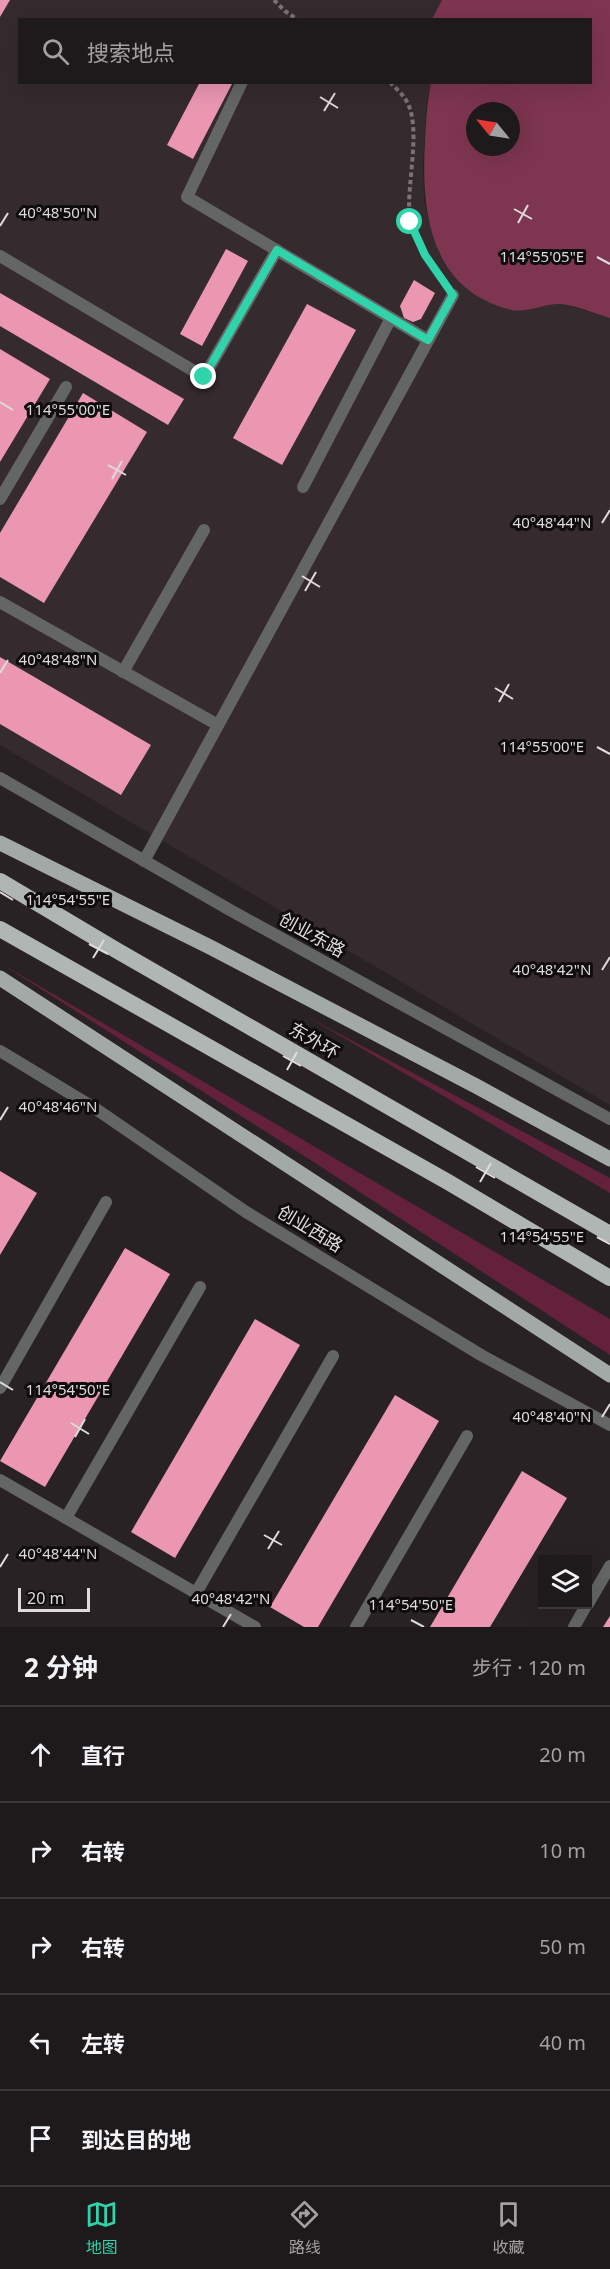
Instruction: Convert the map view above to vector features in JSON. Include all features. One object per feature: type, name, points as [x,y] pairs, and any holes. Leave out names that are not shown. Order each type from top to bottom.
[{"type":"highway","name":"东外环","points":[[0,881],[610,1234]]},
{"type":"highway","points":[[0,929],[437,1176],[610,1278]]},
{"type":"main road","points":[[0,843],[210,947],[610,1159]]},
{"type":"main road","points":[[0,978],[610,1375]]},
{"type":"street","points":[[241,84],[187,197],[428,340]]},
{"type":"street","points":[[0,256],[204,377],[277,250]]},
{"type":"street","points":[[144,861],[453,295]]},
{"type":"street","points":[[303,486],[391,318]]},
{"type":"street","points":[[0,498],[66,387]]},
{"type":"street","points":[[123,672],[204,530]]},
{"type":"street","points":[[0,602],[218,725]]},
{"type":"street","name":"创业东路","points":[[0,778],[230,910],[610,1119]]},
{"type":"street","name":"创业西路","points":[[0,1050],[96,1109],[246,1212],[481,1355],[610,1425]]},
{"type":"street","points":[[0,1388],[106,1202]]},
{"type":"street","points":[[66,1518],[200,1287]]},
{"type":"street","points":[[196,1593],[333,1356]]},
{"type":"street","points":[[356,1627],[467,1436]]},
{"type":"street","points":[[0,1480],[255,1627]]},
{"type":"street","points":[[592,1596],[610,1566]]},
{"type":"street","points":[[574,1627],[584,1609]]},
{"type":"path","points":[[274,0],[296,18]]},
{"type":"path","points":[[392,84],[406,100],[413,127],[410,222],[425,255],[453,295]]},
{"type":"shaded area","points":[[0,0],[442,0],[433,18],[18,18],[18,84],[431,84],[427,100],[423,165],[424,200],[440,256],[537,308],[559,303],[610,318],[610,1105],[0,745]]},
{"type":"shaded area","points":[[442,0],[610,0],[610,318],[562,304],[526,310],[508,309],[482,299],[461,284],[446,265],[435,243],[429,219],[425,194],[425,135],[431,84],[592,84],[592,18],[433,18]]},
{"type":"shaded area","points":[[0,963],[610,1319],[610,1355],[312,1161]]},
{"type":"shaded area","points":[[306,1016],[610,1178],[610,1193]]},
{"type":"building","points":[[0,0],[10,0],[0,17]]},
{"type":"building","points":[[199,84],[232,84],[193,159],[167,145]]},
{"type":"building","points":[[226,249],[248,261],[202,346],[180,334]]},
{"type":"building","points":[[414,280],[435,293],[421,319],[413,322],[404,318],[400,306]]},
{"type":"building","points":[[0,293],[184,399],[168,425],[0,326]]},
{"type":"building","points":[[307,304],[356,330],[282,465],[233,438]]},
{"type":"building","points":[[0,349],[50,379],[0,462]]},
{"type":"building","points":[[83,393],[147,432],[44,603],[0,577],[0,533]]},
{"type":"building","points":[[0,657],[151,745],[121,795],[0,724]]},
{"type":"building","points":[[0,1171],[37,1193],[0,1255]]},
{"type":"building","points":[[125,1248],[170,1274],[45,1487],[0,1461]]},
{"type":"building","points":[[255,1319],[300,1345],[175,1558],[131,1532]]},
{"type":"building","points":[[395,1395],[439,1421],[318,1627],[304,1627],[270,1607]]},
{"type":"building","points":[[522,1471],[567,1498],[490,1627],[430,1627]]},
{"type":"building","points":[[610,1616],[610,1627],[603,1627]]},
{"type":"route","points":[[204,377],[277,250],[428,340],[453,295],[425,255],[410,222]]}]
